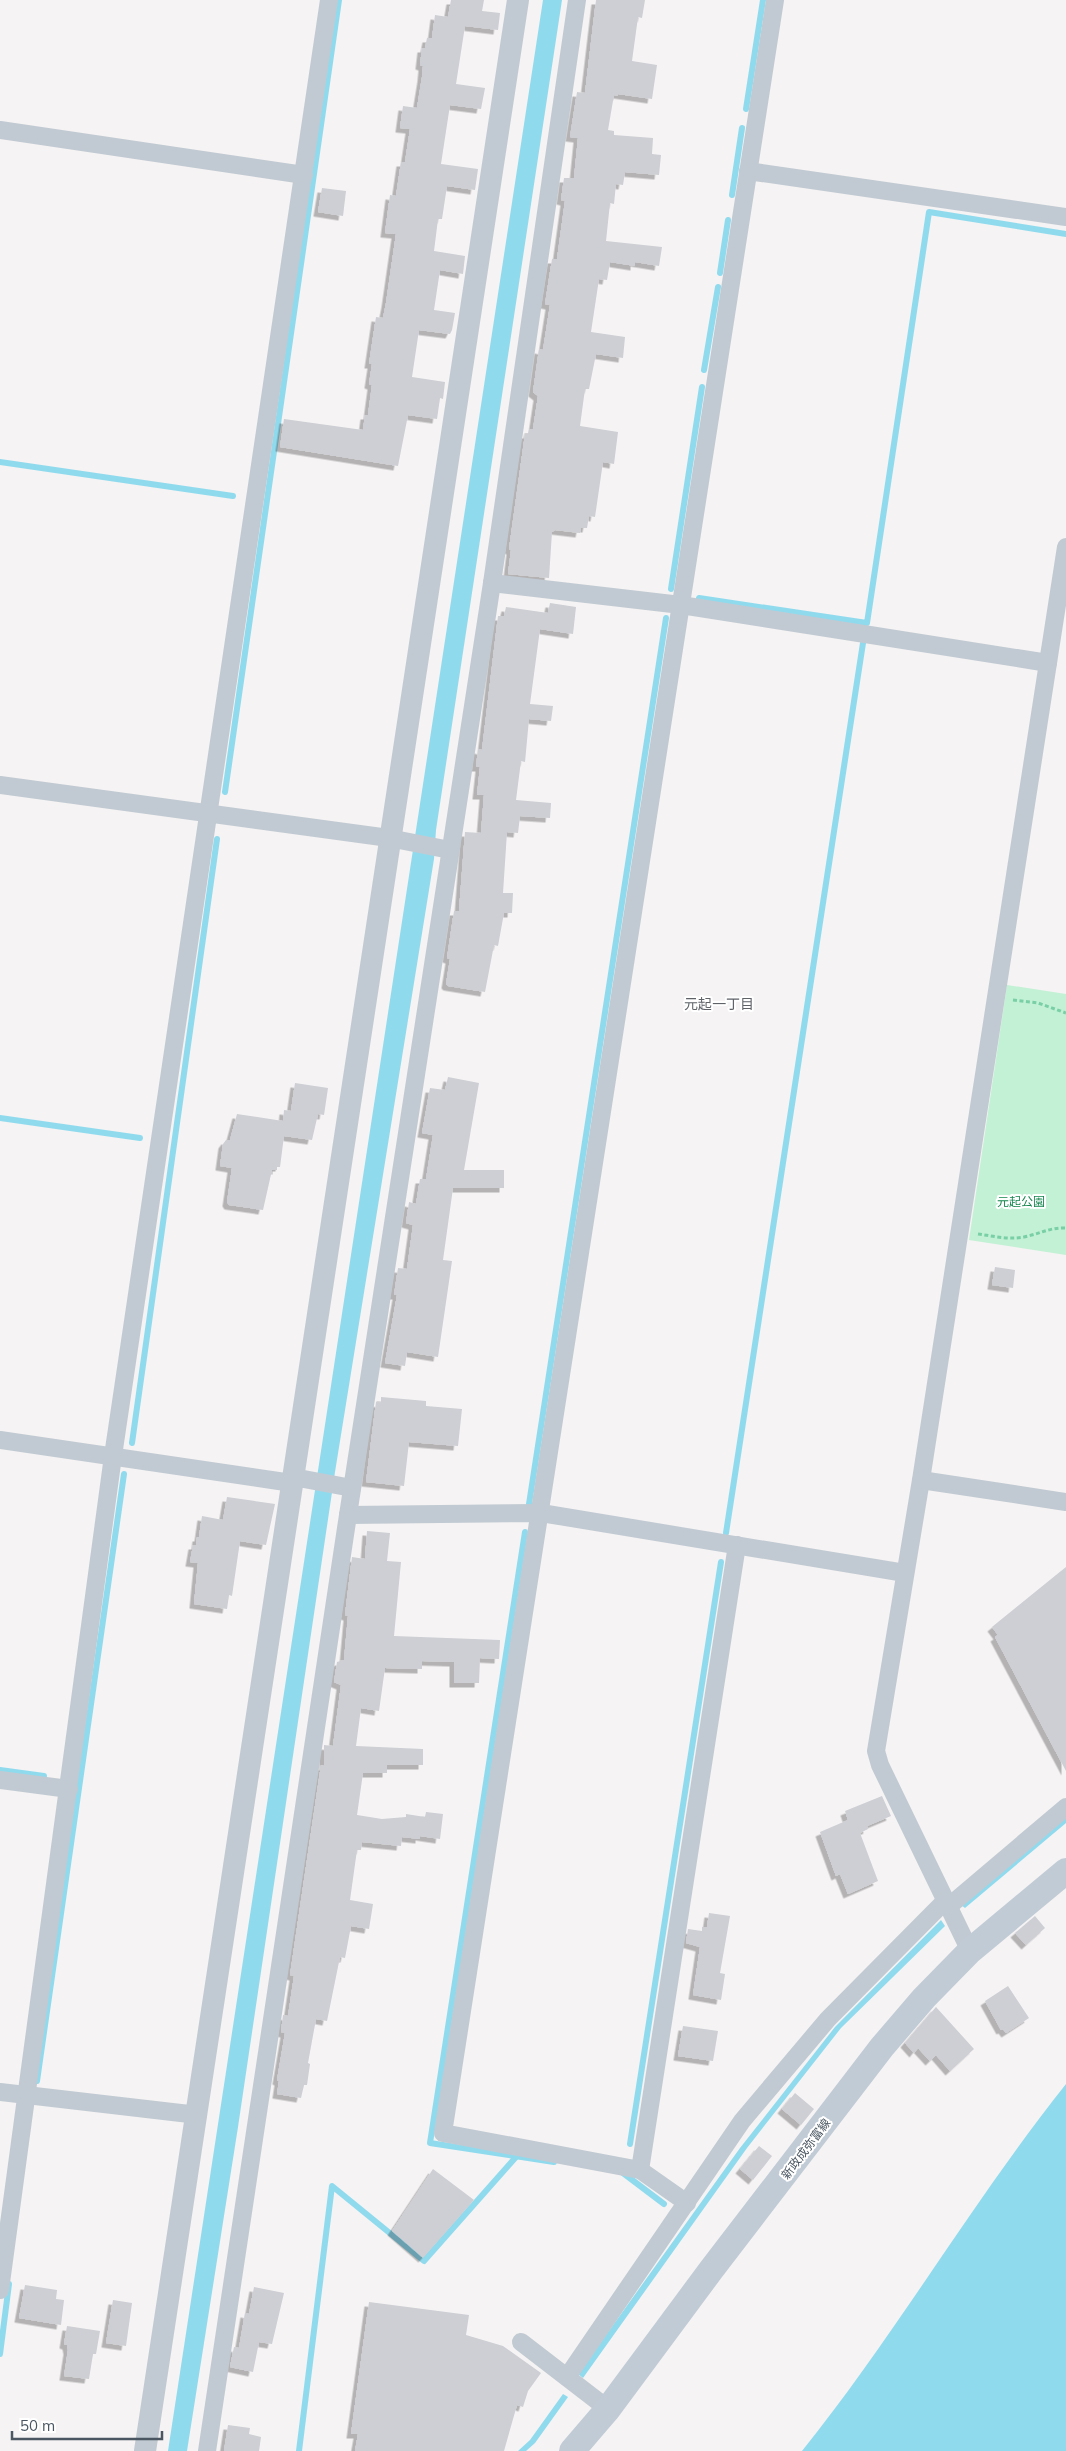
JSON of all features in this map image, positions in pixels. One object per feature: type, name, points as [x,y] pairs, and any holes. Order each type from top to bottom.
[{"type":"main road","name":"新政成弥富線","points":[[572,2451],[608,2409],[711,2270],[882,2047],[924,1998],[970,1951],[1066,1871]]},
{"type":"street","points":[[0,2290],[28,2096],[113,1456],[329,0]]},
{"type":"street","points":[[145,2451],[396,839],[518,0]]},
{"type":"street","points":[[207,2451],[348,1515],[347,1487],[446,849],[492,583],[577,0]]},
{"type":"street","points":[[687,2202],[640,2170],[443,2133],[541,1514],[775,0]]},
{"type":"street","points":[[0,130],[304,175]]},
{"type":"street","points":[[748,171],[1066,216]]},
{"type":"street","points":[[970,1951],[880,1765],[876,1751],[921,1480],[1066,547]]},
{"type":"street","points":[[492,583],[681,605],[1048,663]]},
{"type":"street","points":[[0,785],[396,839],[446,849]]},
{"type":"street","points":[[0,1440],[347,1487]]},
{"type":"street","points":[[921,1480],[1066,1502]]},
{"type":"street","points":[[348,1515],[541,1514],[905,1573]]},
{"type":"street","points":[[640,2170],[737,1546]]},
{"type":"street","points":[[0,1780],[69,1789]]},
{"type":"street","points":[[567,2377],[742,2121],[822,2026],[946,1904],[1066,1807]]},
{"type":"street","points":[[0,2092],[198,2115]]},
{"type":"street","points":[[521,2342],[608,2409]]},
{"type":"path","points":[[996,997],[1038,1003],[1066,1013]]},
{"type":"path","points":[[960,1231],[1007,1238],[1024,1237],[1055,1228],[1066,1228]]},
{"type":"green space","name":"元起公園","points":[[1007,985],[1066,994],[1066,1255],[969,1240]]},
{"type":"water","points":[[543,0],[562,0],[436,830],[434,859],[335,1472],[238,2127],[187,2451],[168,2451]]},
{"type":"water","points":[[1066,1814],[1066,1823],[965,1908],[961,1905]]},
{"type":"water","points":[[941,1920],[945,1926],[841,2028],[747,2148],[583,2378],[578,2374],[740,2148],[835,2027]]},
{"type":"water","points":[[1066,2084],[1066,2451],[802,2451],[870,2361],[998,2175]]},
{"type":"water","points":[[563,2394],[568,2397],[535,2443],[526,2451],[518,2451],[530,2440]]},
{"type":"building","points":[[451,0],[484,0],[482,11],[500,13],[498,30],[465,26],[456,84],[485,88],[481,109],[450,105],[441,164],[478,169],[475,190],[447,186],[442,219],[438,219],[434,251],[465,256],[463,274],[440,270],[434,310],[455,313],[452,330],[450,334],[419,330],[412,377],[445,382],[443,399],[440,398],[437,419],[408,415],[398,466],[280,447],[284,419],[363,430],[365,415],[368,415],[372,385],[369,384],[372,364],[369,364],[376,317],[383,318],[396,234],[385,233],[390,195],[396,196],[401,162],[405,162],[410,129],[400,128],[403,106],[417,108],[423,66],[420,65],[422,48],[425,48],[427,38],[432,38],[435,15],[448,17]]},
{"type":"building","points":[[596,0],[645,0],[642,18],[638,17],[632,61],[657,65],[652,99],[614,95],[608,130],[614,131],[614,135],[653,138],[652,154],[661,155],[659,175],[625,172],[623,185],[616,184],[614,204],[610,203],[606,241],[662,247],[659,266],[635,262],[635,266],[610,262],[607,280],[599,279],[591,332],[625,337],[623,358],[596,354],[589,389],[585,389],[580,426],[618,432],[614,464],[603,462],[595,517],[589,516],[587,528],[581,528],[580,533],[555,530],[552,532],[549,578],[508,574],[511,550],[509,549],[525,434],[528,434],[529,429],[533,429],[538,396],[533,392],[539,349],[543,350],[550,305],[545,304],[552,259],[557,259],[565,201],[561,200],[564,178],[574,178],[578,138],[570,137],[577,92],[585,93]]},
{"type":"building","points":[[322,188],[346,191],[343,216],[318,212]]},
{"type":"building","points":[[550,603],[576,607],[573,634],[540,629],[530,704],[553,706],[551,721],[529,719],[525,762],[521,761],[516,800],[551,803],[550,818],[520,816],[518,833],[507,832],[503,893],[513,893],[512,913],[504,913],[498,946],[494,945],[485,992],[448,986],[446,984],[450,959],[447,958],[454,911],[459,911],[465,832],[481,833],[484,795],[477,795],[480,767],[476,767],[478,749],[482,750],[498,616],[504,616],[506,607],[548,613]]},
{"type":"building","points":[[448,1077],[479,1083],[464,1170],[504,1170],[504,1188],[453,1188],[443,1260],[452,1261],[438,1357],[407,1352],[405,1366],[385,1363],[397,1295],[394,1295],[398,1268],[407,1269],[413,1225],[406,1223],[409,1202],[416,1204],[420,1179],[426,1179],[433,1135],[422,1133],[430,1088],[445,1090]]},
{"type":"building","points":[[295,1083],[328,1088],[324,1115],[318,1114],[312,1140],[284,1136],[280,1167],[277,1167],[277,1170],[272,1170],[263,1210],[229,1205],[227,1202],[232,1168],[220,1166],[223,1144],[226,1140],[230,1140],[237,1114],[283,1121],[284,1110],[291,1111]]},
{"type":"building","points":[[995,1267],[1015,1270],[1013,1288],[992,1285]]},
{"type":"building","points":[[381,1397],[426,1401],[426,1406],[462,1409],[458,1446],[409,1442],[404,1486],[366,1482],[376,1402],[381,1403]]},
{"type":"building","points":[[227,1497],[275,1504],[266,1545],[240,1541],[232,1596],[229,1595],[227,1609],[194,1604],[198,1563],[190,1562],[193,1545],[196,1545],[197,1537],[199,1537],[202,1516],[223,1520]]},
{"type":"building","points":[[367,1531],[390,1533],[387,1561],[401,1562],[394,1636],[500,1640],[499,1659],[480,1658],[479,1683],[454,1683],[454,1662],[422,1661],[422,1669],[385,1668],[379,1711],[361,1708],[356,1746],[423,1749],[423,1765],[387,1765],[387,1773],[363,1773],[357,1815],[382,1819],[406,1817],[406,1814],[425,1817],[426,1812],[443,1814],[440,1839],[420,1836],[420,1839],[402,1837],[401,1846],[362,1842],[361,1850],[357,1850],[350,1900],[373,1904],[369,1929],[351,1926],[345,1958],[340,1957],[327,2021],[316,2019],[308,2063],[310,2064],[307,2085],[304,2085],[301,2098],[277,2094],[279,2081],[277,2080],[285,2033],[281,2032],[283,2015],[288,2016],[294,1976],[290,1975],[321,1765],[324,1766],[324,1745],[333,1746],[341,1685],[334,1682],[337,1662],[344,1660],[348,1616],[345,1615],[352,1557],[365,1559]]},
{"type":"building","points":[[1066,1567],[1066,1771],[995,1637],[998,1635],[992,1627]]},
{"type":"building","points":[[882,1796],[891,1816],[867,1826],[868,1829],[860,1833],[878,1881],[848,1894],[840,1874],[836,1876],[820,1832],[848,1820],[845,1811]]},
{"type":"building","points":[[709,1913],[730,1916],[720,1973],[725,1974],[721,2000],[693,1995],[700,1947],[686,1943],[688,1929],[702,1931],[702,1927],[707,1927]]},
{"type":"building","points":[[1035,1916],[1045,1928],[1026,1945],[1015,1933]]},
{"type":"building","points":[[1008,1986],[1029,2018],[1006,2033],[1003,2029],[1001,2030],[985,2001]]},
{"type":"building","points":[[936,2007],[974,2049],[950,2071],[936,2055],[930,2061],[918,2048],[914,2053],[905,2043]]},
{"type":"building","points":[[683,2026],[718,2031],[713,2061],[678,2056]]},
{"type":"building","points":[[795,2093],[814,2109],[801,2125],[782,2109]]},
{"type":"building","points":[[759,2146],[772,2156],[753,2180],[740,2169]]},
{"type":"building","points":[[433,2169],[474,2200],[423,2258],[392,2231]]},
{"type":"building","points":[[25,2285],[57,2290],[56,2299],[64,2300],[61,2325],[19,2318]]},
{"type":"building","points":[[254,2287],[284,2293],[272,2344],[259,2342],[253,2372],[230,2367],[234,2347],[239,2348],[245,2313],[249,2314]]},
{"type":"building","points":[[113,2300],[132,2303],[126,2346],[106,2343]]},
{"type":"building","points":[[369,2302],[469,2315],[466,2335],[503,2346],[541,2373],[528,2391],[523,2407],[517,2405],[504,2451],[355,2451],[358,2434],[351,2434]]},
{"type":"building","points":[[67,2326],[100,2331],[96,2354],[93,2354],[89,2379],[64,2376],[68,2350],[67,2345],[64,2344]]},
{"type":"building","points":[[228,2425],[250,2428],[249,2434],[261,2437],[259,2451],[224,2451]]},
{"type":"waterway","points":[[225,792],[339,0]]},
{"type":"waterway","points":[[746,109],[763,0]]},
{"type":"waterway","points":[[732,195],[742,128]]},
{"type":"waterway","points":[[699,598],[867,623],[929,212],[1066,234]]},
{"type":"waterway","points":[[720,273],[728,220]]},
{"type":"waterway","points":[[704,370],[718,287]]},
{"type":"waterway","points":[[671,589],[702,387]]},
{"type":"waterway","points":[[0,462],[233,496]]},
{"type":"waterway","points":[[529,1504],[666,618]]},
{"type":"waterway","points":[[726,1533],[863,643]]},
{"type":"waterway","points":[[132,1443],[217,839]]},
{"type":"waterway","points":[[0,1118],[140,1138]]},
{"type":"waterway","points":[[37,2081],[124,1474]]},
{"type":"waterway","points":[[525,1532],[430,2143],[554,2162]]},
{"type":"waterway","points":[[630,2144],[721,1562]]},
{"type":"waterway","points":[[0,1770],[44,1776]]},
{"type":"waterway","points":[[299,2451],[332,2186],[424,2261],[516,2157]]},
{"type":"waterway","points":[[623,2173],[664,2204]]},
{"type":"waterway","points":[[0,2354],[9,2284]]},
{"type":"district","name":"元起一丁目","points":[[719,1004]]}]
